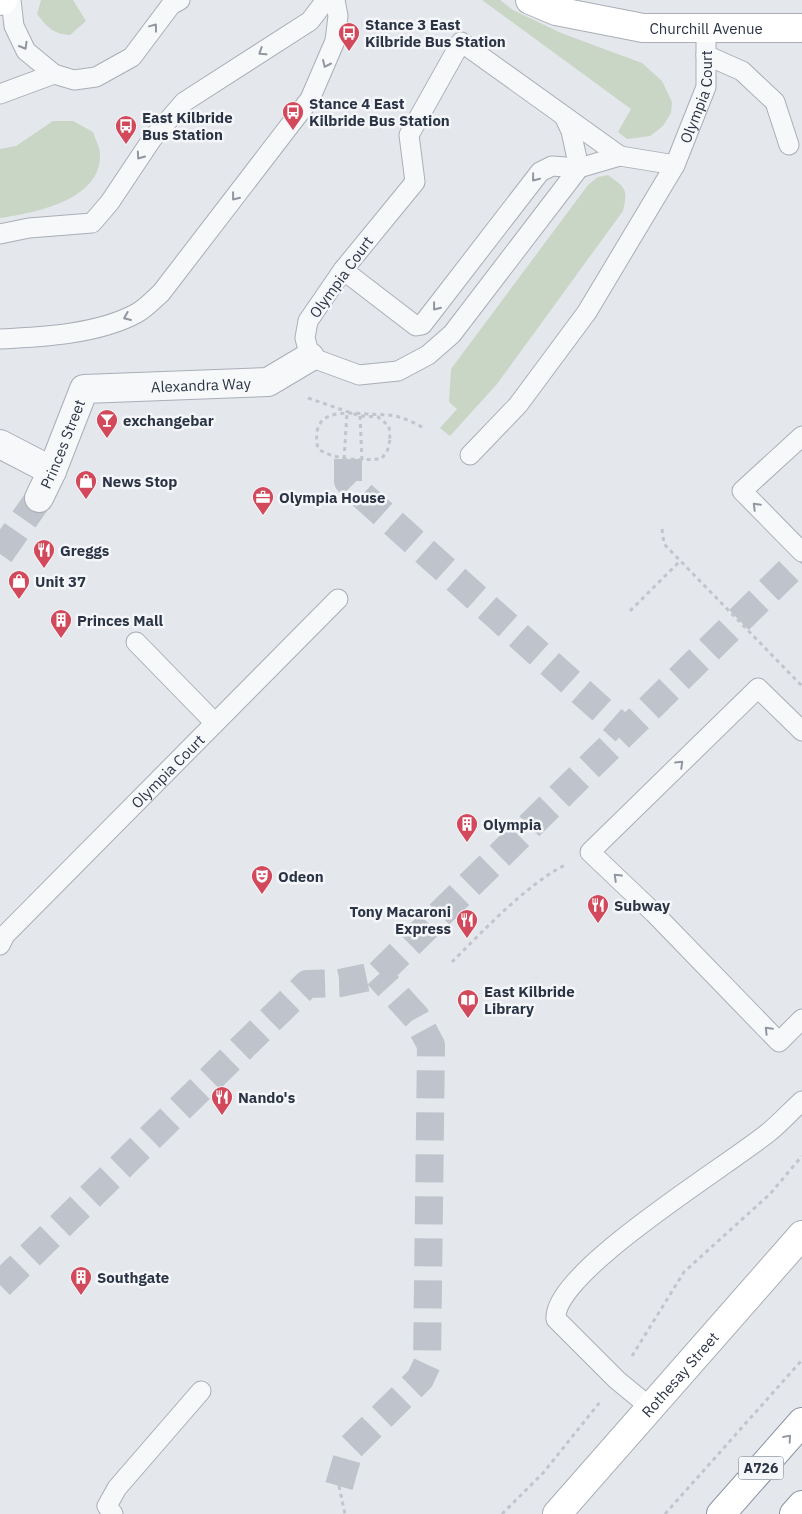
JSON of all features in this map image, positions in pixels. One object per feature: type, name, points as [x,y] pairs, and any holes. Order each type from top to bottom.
[{"type":"main road","name":"Churchill Avenue","points":[[530,0],[556,11],[643,28],[802,28]]},
{"type":"main road","name":"Churchill Avenue","points":[[582,0],[611,23]]},
{"type":"main road","name":"Rothesay Street","points":[[557,1514],[802,1235]]},
{"type":"main road","name":"A726","points":[[721,1514],[802,1422]]},
{"type":"main road","points":[[794,1514],[802,1506]]},
{"type":"street","name":"Alexandra Way","points":[[84,389],[268,382],[310,357]]},
{"type":"street","name":"Princes Street","points":[[39,498],[52,471],[84,389]]},
{"type":"street","points":[[0,444],[52,471]]},
{"type":"lane","points":[[11,0],[14,26],[26,51],[54,74],[74,80],[96,77],[132,57],[171,5],[180,0]]},
{"type":"lane","points":[[0,234],[29,228],[92,223],[110,202],[152,139],[184,102],[310,21],[326,0]]},
{"type":"lane","points":[[0,339],[39,337],[108,326],[138,313],[161,293],[310,99],[335,41],[338,16],[335,0]]},
{"type":"lane","name":"Olympia Court","points":[[470,454],[518,405],[587,312],[675,164],[706,87],[706,27]]},
{"type":"lane","name":"Olympia Court","points":[[310,357],[305,338],[308,321],[343,270],[415,182],[409,135],[461,42],[620,156]]},
{"type":"lane","points":[[706,55],[742,71],[775,102],[789,145]]},
{"type":"lane","points":[[0,94],[54,74]]},
{"type":"lane","points":[[310,357],[359,375],[398,371],[428,354],[452,334],[579,168],[571,131],[564,116]]},
{"type":"lane","name":"Olympia Court","points":[[579,168],[620,156],[675,164]]},
{"type":"lane","points":[[343,270],[416,326],[422,325],[540,172],[552,166],[579,168]]},
{"type":"lane","points":[[796,546],[742,491],[802,436]]},
{"type":"lane","name":"Olympia Court","points":[[0,945],[5,935],[338,599]]},
{"type":"lane","points":[[136,642],[215,723]]},
{"type":"lane","points":[[802,731],[758,688],[590,852],[654,913],[779,1042],[802,1019]]},
{"type":"lane","points":[[651,1408],[617,1380],[556,1320],[556,1312],[572,1287],[613,1245],[769,1132],[802,1101]]},
{"type":"lane","points":[[113,1514],[107,1506],[116,1488],[201,1391]]},
{"type":"path","points":[[268,382],[347,412],[360,416],[378,417],[390,426],[390,440],[387,452],[381,459],[344,459],[330,456],[318,449],[316,438],[318,425],[328,415],[347,412],[399,417],[424,428]]},
{"type":"path","points":[[344,459],[347,412]]},
{"type":"path","points":[[360,416],[362,460]]},
{"type":"path","points":[[662,529],[664,544],[802,686]]},
{"type":"path","points":[[630,610],[680,561]]},
{"type":"path","points":[[452,962],[488,927],[551,872],[590,852]]},
{"type":"path","points":[[502,1514],[544,1472],[617,1380],[684,1272],[770,1194],[802,1156]]},
{"type":"path","points":[[665,1514],[802,1360]]},
{"type":"path","points":[[339,1486],[345,1514]]},
{"type":"green space","points":[[41,0],[73,0],[86,21],[70,35],[55,31],[47,26],[37,14]]},
{"type":"green space","points":[[482,0],[500,0],[513,10],[561,33],[642,63],[662,81],[672,102],[671,113],[663,126],[650,136],[627,139],[618,132],[631,109]]},
{"type":"green space","points":[[53,121],[73,121],[93,132],[100,155],[97,170],[90,183],[64,202],[31,212],[0,218],[0,149],[16,146]]},
{"type":"green space","points":[[608,175],[619,183],[624,190],[623,211],[497,384],[450,436],[440,428],[457,409],[449,402],[451,369],[588,185],[598,177]]},
{"type":"tunnel","points":[[348,459],[348,481],[362,495],[625,731]]},
{"type":"tunnel","points":[[0,554],[39,498]]},
{"type":"tunnel","points":[[0,1285],[307,984],[340,983],[378,975],[802,558]]},
{"type":"tunnel","points":[[339,1486],[350,1448],[420,1379],[427,1364],[431,1045],[416,1017],[378,975]]},
{"type":"place","name":"Stance 3 East Kilbride Bus Station","points":[[349,52]]},
{"type":"place","name":"Stance 4 East Kilbride Bus Station","points":[[293,131]]},
{"type":"place","name":"East Kilbride Bus Station","points":[[126,145]]},
{"type":"place","name":"exchangebar","points":[[107,439]]},
{"type":"place","name":"News Stop","points":[[86,500]]},
{"type":"place","name":"Olympia House","points":[[263,516]]},
{"type":"place","name":"Greggs","points":[[44,569]]},
{"type":"place","name":"Unit 37","points":[[19,600]]},
{"type":"place","name":"Princes Mall","points":[[61,639]]},
{"type":"place","name":"Olympia","points":[[467,843]]},
{"type":"place","name":"Odeon","points":[[262,895]]},
{"type":"place","name":"Subway","points":[[598,924]]},
{"type":"place","name":"Tony Macaroni Express","points":[[467,939]]},
{"type":"place","name":"East Kilbride Library","points":[[468,1019]]},
{"type":"place","name":"Nando's","points":[[222,1116]]},
{"type":"place","name":"Southgate","points":[[81,1296]]}]
